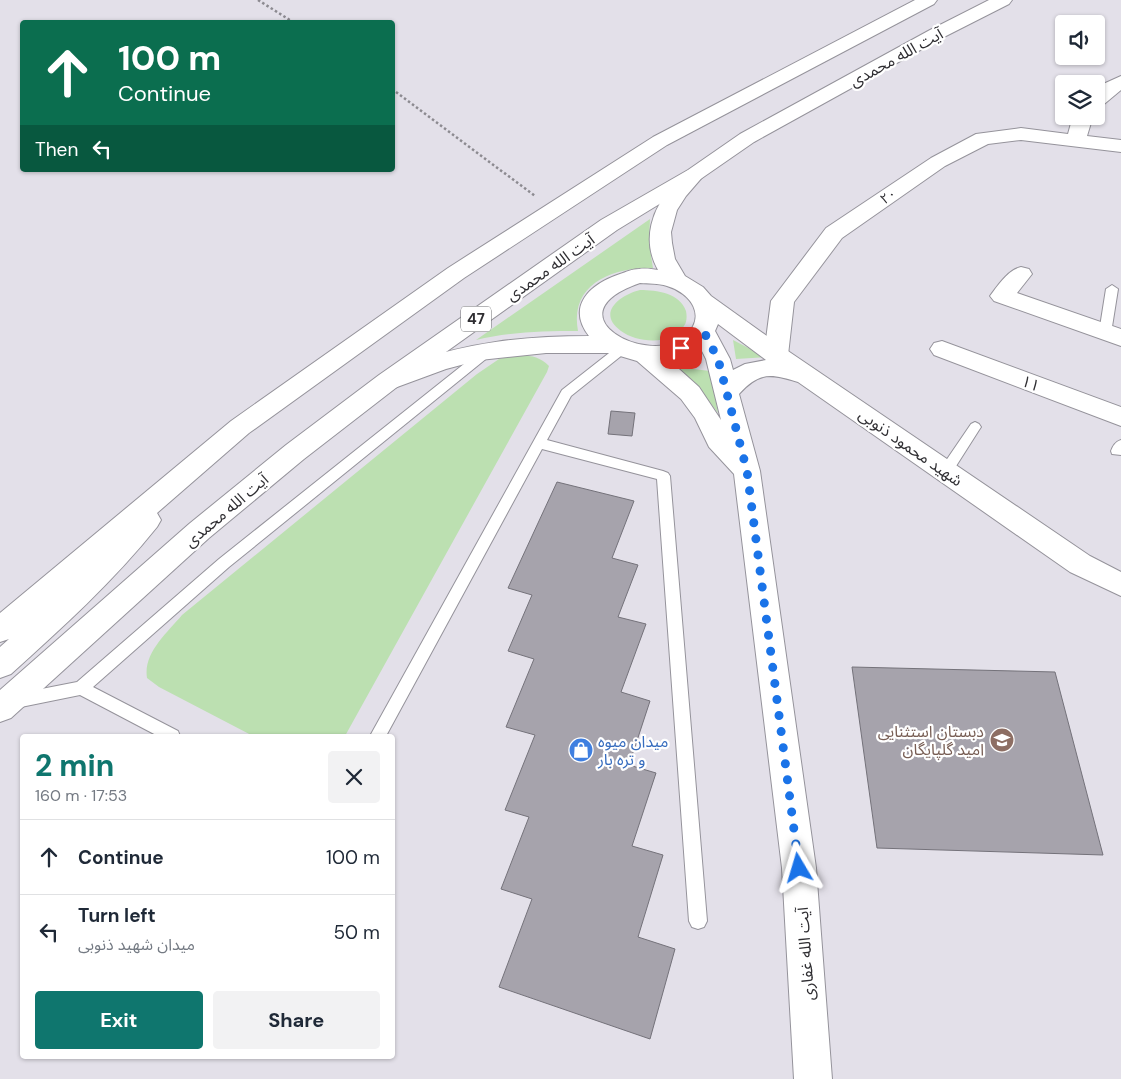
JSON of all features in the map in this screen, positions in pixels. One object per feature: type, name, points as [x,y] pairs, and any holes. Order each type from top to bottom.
[{"type":"main road","points":[[0,630],[248,421],[456,273],[660,141],[928,0]]},
{"type":"main road","name":"آیت الله محمدی","points":[[3,705],[200,531],[295,452],[388,381],[608,225],[694,174],[747,138],[936,34],[1003,0]]},
{"type":"main road","points":[[1105,92],[1121,82]]},
{"type":"main road","points":[[1076,141],[1080,125]]},
{"type":"main road","name":"۲۰","points":[[776,355],[783,301],[834,233],[938,162],[983,138],[1021,134],[1121,146]]},
{"type":"main road","points":[[676,281],[663,257],[660,234],[664,211],[676,191],[694,174]]},
{"type":"main road","points":[[1021,274],[1002,296],[1113,335]]},
{"type":"main road","points":[[617,347],[599,335],[591,322],[590,310],[595,297],[606,287],[621,280],[638,276],[658,277],[676,281],[693,290],[704,302],[709,317],[704,332],[691,344],[671,352],[646,355]]},
{"type":"main road","name":"شهید محمود ذنوبی","points":[[704,302],[776,355],[1080,564],[1121,585]]},
{"type":"main road","name":"آیت الله غفاری","points":[[704,332],[718,359],[747,471],[799,868],[813,1079]]},
{"type":"main road","points":[[388,381],[437,363],[488,351],[529,345],[570,344],[617,347],[646,355],[670,373],[690,393],[706,416],[718,440],[747,471]]},
{"type":"main road","name":"۱۱","points":[[942,349],[1121,417]]},
{"type":"main road","points":[[727,392],[742,375],[765,368],[791,370],[819,383]]},
{"type":"main road","points":[[0,665],[66,607],[127,547],[150,517],[168,487]]},
{"type":"lane","points":[[1112,288],[1113,335]]},
{"type":"lane","points":[[379,734],[566,393],[617,347]]},
{"type":"lane","points":[[3,705],[81,688],[224,563],[488,351]]},
{"type":"lane","points":[[946,472],[975,427]]},
{"type":"lane","points":[[539,443],[663,476],[698,921]]},
{"type":"lane","points":[[81,688],[168,734]]},
{"type":"path","points":[[258,0],[290,20]]},
{"type":"path","points":[[395,92],[554,210]]},
{"type":"green space","points":[[650,219],[649,243],[653,268],[638,268],[610,275],[598,281],[587,290],[580,301],[577,314],[578,331],[527,332],[476,340]]},
{"type":"green space","points":[[640,290],[660,292],[679,300],[686,311],[687,317],[685,324],[679,332],[663,340],[645,340],[628,335],[614,324],[611,318],[611,311],[614,306],[625,296]]},
{"type":"green space","points":[[733,340],[766,357],[736,359]]},
{"type":"green space","points":[[512,356],[527,356],[541,360],[549,366],[346,734],[249,734],[159,687],[147,678],[147,669],[152,652],[163,636],[182,615],[477,374],[499,359]]},
{"type":"green space","points":[[677,367],[710,371],[718,413],[696,384]]},
{"type":"building","points":[[611,411],[635,413],[632,436],[608,434]]},
{"type":"building","name":"میدان میوه و تره بار","points":[[557,482],[634,501],[612,558],[638,565],[618,617],[646,624],[621,692],[650,701],[629,765],[656,773],[632,846],[663,855],[638,937],[675,949],[650,1039],[499,987],[532,899],[501,889],[529,817],[505,810],[535,735],[506,727],[534,659],[508,651],[532,595],[508,588]]},
{"type":"building","points":[[852,667],[1055,672],[1103,855],[877,848]]},
{"type":"place","name":"دبستان استثنایی امید گلپایگان","points":[[1002,740]]},
{"type":"place","name":"میدان میوه و تره بار","points":[[581,750]]},
{"type":"route","points":[[681,348],[691,344],[704,332],[718,359],[747,471],[799,868]]}]
